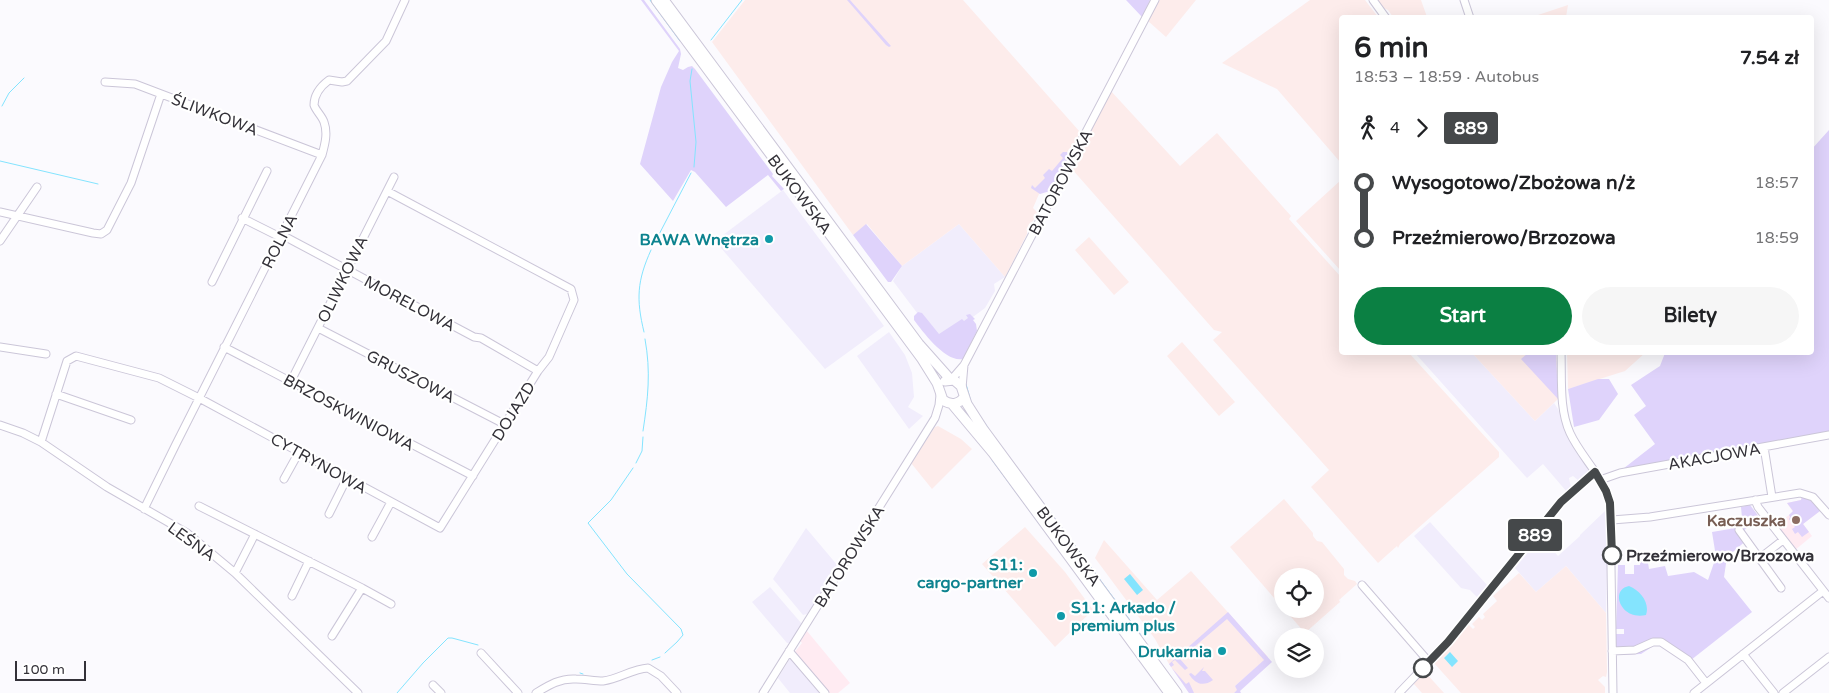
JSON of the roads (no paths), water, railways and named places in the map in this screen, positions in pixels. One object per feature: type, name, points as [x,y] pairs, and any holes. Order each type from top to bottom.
[{"type":"main road","name":"BUKOWSKA","points":[[656,0],[919,354],[934,377],[939,392]]},
{"type":"main road","name":"BUKOWSKA","points":[[664,0],[908,329],[931,359],[951,380]]},
{"type":"main road","points":[[951,380],[957,382],[963,392],[960,401],[952,404],[943,400],[939,392],[941,384],[951,380]]},
{"type":"main road","name":"BUKOWSKA","points":[[963,392],[983,429],[1177,693]]},
{"type":"main road","name":"BUKOWSKA","points":[[952,404],[988,447],[1169,693]]},
{"type":"street","name":"ROLNA","points":[[144,509],[322,155],[326,142],[326,132],[324,122],[314,105],[316,96],[323,85],[329,80],[347,81],[382,47],[405,0]]},
{"type":"street","name":"BATOROWSKA","points":[[951,380],[964,365],[1155,0]]},
{"type":"street","points":[[1372,0],[1384,15]]},
{"type":"street","points":[[1464,0],[1469,15]]},
{"type":"street","name":"ŚLIWKOWA","points":[[105,82],[135,84],[322,155]]},
{"type":"street","points":[[0,212],[93,233],[101,234],[108,230],[131,183],[161,94]]},
{"type":"street","points":[[212,282],[242,218],[267,171]]},
{"type":"street","name":"OLIWKOWA","points":[[291,381],[394,176]]},
{"type":"street","points":[[0,241],[37,187]]},
{"type":"street","name":"DOJAZD","points":[[387,191],[571,289],[574,300],[549,357],[504,424],[440,528]]},
{"type":"street","name":"MORELOWA","points":[[242,218],[347,269],[481,338],[538,371]]},
{"type":"street","name":"GRUSZOWA","points":[[318,328],[504,424]]},
{"type":"street","points":[[0,347],[46,354]]},
{"type":"street","name":"BRZOSKWINIOWA","points":[[224,347],[473,476]]},
{"type":"street","points":[[1561,355],[1563,408],[1568,427],[1575,442],[1609,497],[1612,520],[1613,693]]},
{"type":"street","name":"CYTRYNOWA","points":[[41,442],[67,361],[76,356],[159,378],[440,528]]},
{"type":"street","name":"BATOROWSKA","points":[[963,392],[964,365]]},
{"type":"street","name":"BATOROWSKA","points":[[765,692],[935,418],[939,405],[939,392]]},
{"type":"street","points":[[56,394],[131,420]]},
{"type":"street","name":"BATOROWSKA","points":[[935,418],[952,404]]},
{"type":"street","name":"LEŚNA","points":[[0,425],[41,442],[93,478],[187,533],[235,573],[358,693]]},
{"type":"street","name":"AKACJOWA","points":[[1600,480],[1620,473],[1829,435]]},
{"type":"street","points":[[1764,447],[1772,497]]},
{"type":"street","points":[[284,479],[299,452]]},
{"type":"street","points":[[1399,693],[1453,636],[1561,502],[1595,472]]},
{"type":"street","points":[[328,514],[347,478]]},
{"type":"street","points":[[1612,520],[1650,518],[1800,492],[1807,494],[1818,502],[1829,515]]},
{"type":"street","points":[[1755,500],[1758,507],[1829,598]]},
{"type":"street","points":[[372,537],[391,502]]},
{"type":"street","points":[[199,506],[391,604]]},
{"type":"street","points":[[1739,530],[1781,588]]},
{"type":"street","points":[[235,573],[255,534]]},
{"type":"street","points":[[1760,558],[1783,540]]},
{"type":"street","points":[[292,596],[309,561]]},
{"type":"street","points":[[1362,585],[1429,662]]},
{"type":"street","points":[[332,636],[362,588]]},
{"type":"street","points":[[1694,693],[1823,591]]},
{"type":"street","points":[[1612,651],[1635,650],[1653,642],[1661,642],[1688,660],[1706,683]]},
{"type":"street","points":[[789,651],[825,693]]},
{"type":"street","points":[[481,653],[518,693]]},
{"type":"street","points":[[1744,654],[1774,693]]},
{"type":"street","points":[[1783,693],[1829,657]]},
{"type":"street","points":[[538,692],[551,683],[562,679],[603,681],[633,670],[648,668],[661,676],[677,693]]},
{"type":"street","points":[[433,685],[441,693]]},
{"type":"water","points":[[1130,574],[1143,590],[1137,595],[1124,579]]},
{"type":"water","points":[[1629,586],[1637,591],[1646,602],[1646,615],[1637,616],[1624,610],[1619,599],[1620,593]]},
{"type":"water","points":[[1450,652],[1458,661],[1452,667],[1444,658]]},
{"type":"waterway","points":[[650,0],[680,41]]},
{"type":"waterway","points":[[711,40],[742,0]]},
{"type":"waterway","points":[[692,69],[690,81],[696,142],[694,167]]},
{"type":"waterway","points":[[2,106],[9,93],[24,78]]},
{"type":"waterway","points":[[0,161],[98,184]]},
{"type":"waterway","points":[[654,244],[691,173]]},
{"type":"waterway","points":[[644,332],[639,290],[643,271],[651,250]]},
{"type":"waterway","points":[[643,431],[648,385],[645,339]]},
{"type":"waterway","points":[[966,384],[971,402]]},
{"type":"waterway","points":[[982,419],[990,431]]},
{"type":"waterway","points":[[636,463],[642,451],[643,437]]},
{"type":"waterway","points":[[992,460],[1078,576]]},
{"type":"waterway","points":[[633,468],[611,500],[588,523],[627,574],[681,629],[683,635],[665,653]]},
{"type":"waterway","points":[[1038,496],[1141,635]]},
{"type":"waterway","points":[[397,693],[448,638],[478,645]]},
{"type":"waterway","points":[[652,660],[660,657]]},
{"type":"place","name":"BAWA Wnętrza","points":[[769,239]]},
{"type":"place","name":"Kaczuszka","points":[[1796,520]]},
{"type":"place","name":"Przeźmierowo/Brzozowa","points":[[1612,555]]},
{"type":"place","name":"S11: cargo-partner","points":[[1033,573]]},
{"type":"place","name":"S11: Arkado / premium plus","points":[[1061,616]]},
{"type":"place","name":"Drukarnia","points":[[1222,651]]}]
